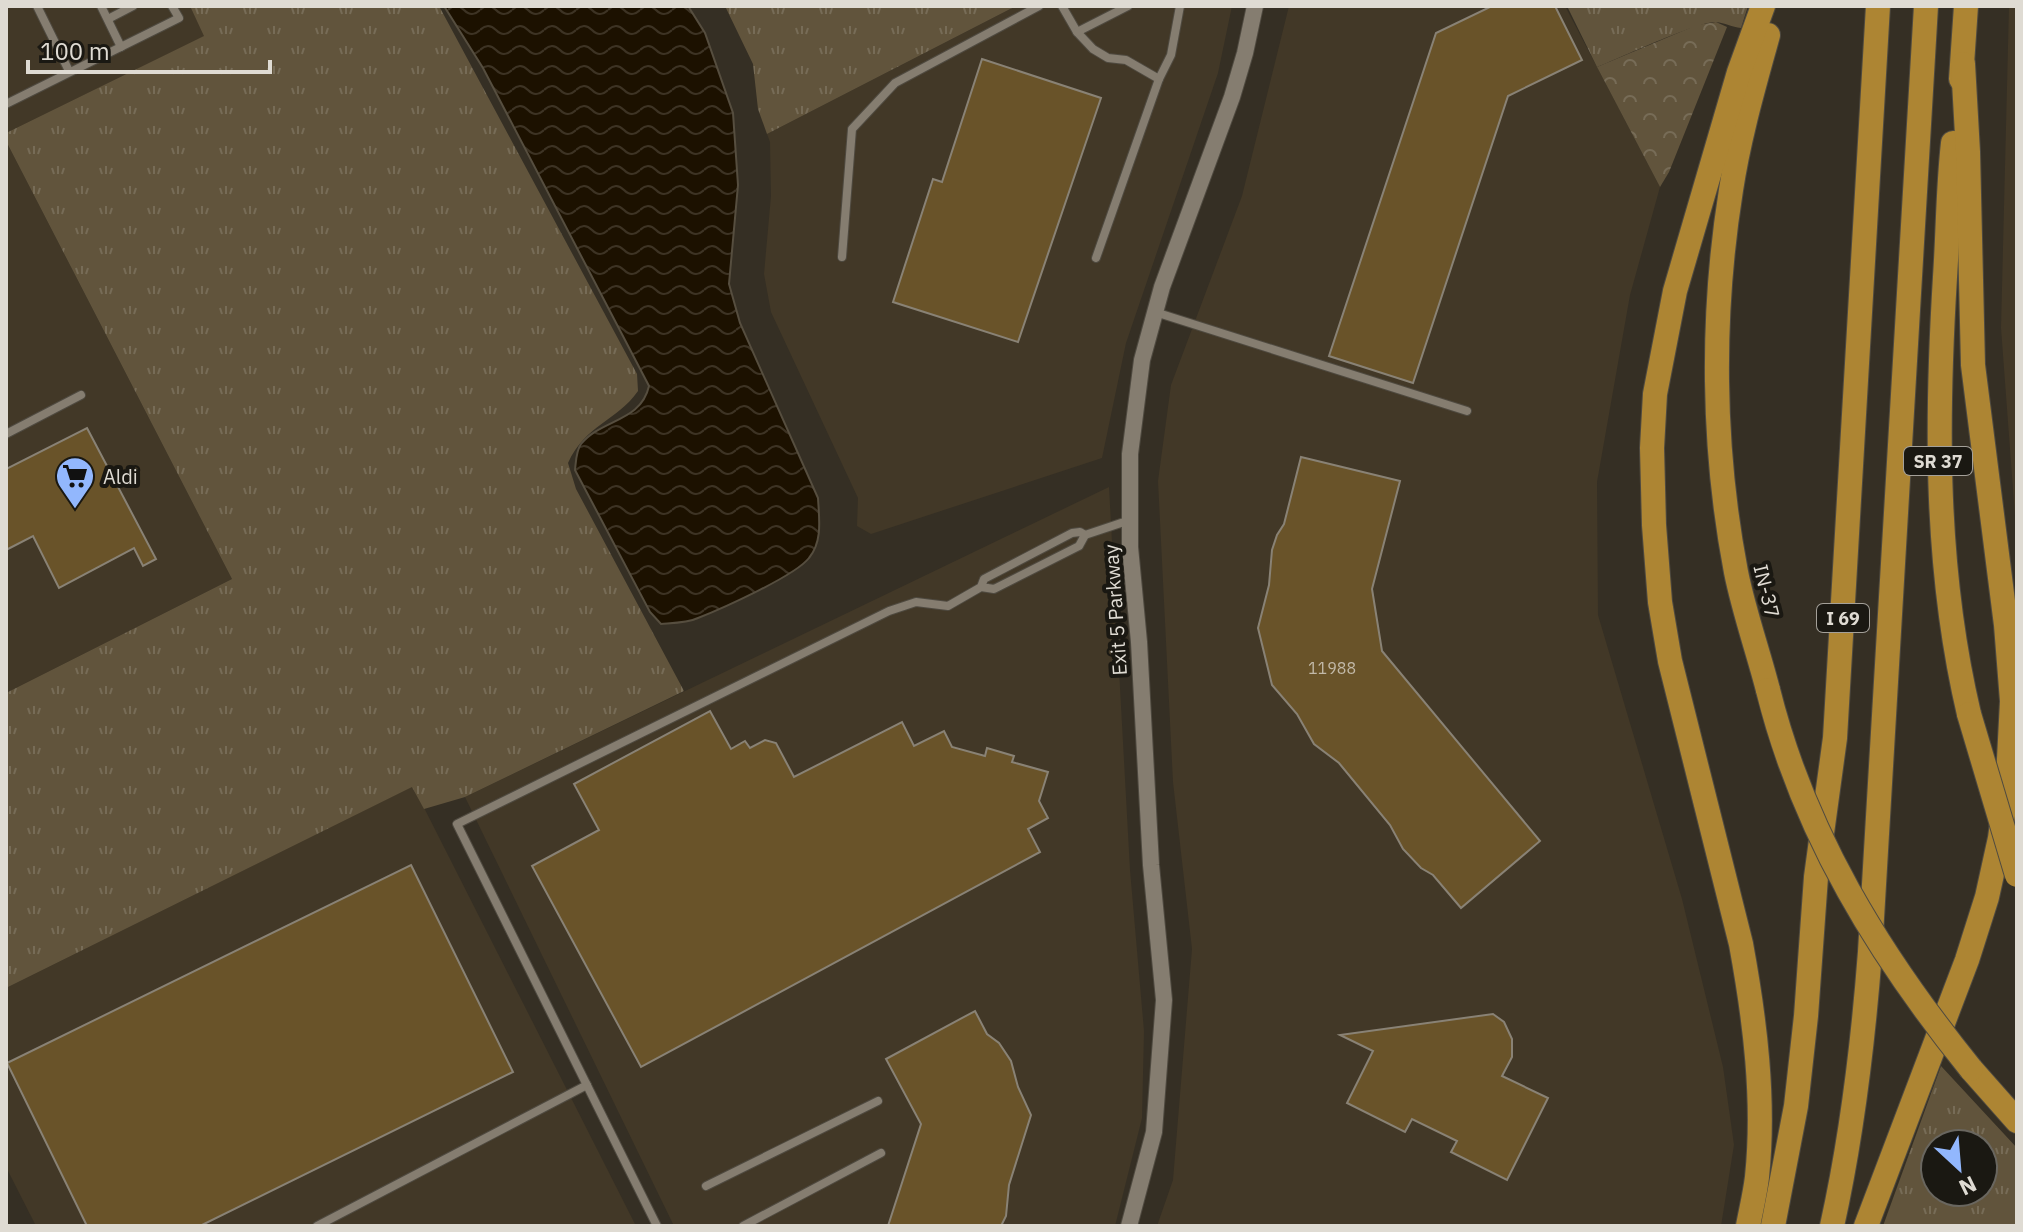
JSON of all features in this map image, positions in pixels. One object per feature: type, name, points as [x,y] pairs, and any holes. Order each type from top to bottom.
[{"type":"highway","points":[[1748,1226],[1757,1179],[1760,1123],[1749,986],[1670,661],[1660,602],[1652,448],[1655,394],[1675,291],[1739,72],[1763,6]]},
{"type":"highway","name":"IN-37","points":[[1776,6],[1741,136],[1722,262],[1717,370],[1723,488],[1734,560],[1768,690],[1796,778],[1830,858],[1858,912],[1930,1017],[2017,1121]]},
{"type":"highway","name":"I 69","points":[[1773,1226],[1796,1106],[1816,877],[1835,738],[1878,6]]},
{"type":"highway","name":"I 69","points":[[1832,1226],[1851,1123],[1870,952],[1926,6]]},
{"type":"highway","name":"SR 37","points":[[1966,6],[1963,64],[1952,152],[1938,447],[1944,565],[1956,653],[1969,714],[2017,875]]},
{"type":"highway","points":[[1866,1226],[1967,960],[1987,897],[2000,838],[2008,778],[2012,701],[2006,625],[1973,365],[1963,64]]},
{"type":"street","name":"Exit 5 Parkway","points":[[1129,1226],[1154,1132],[1164,1000],[1151,865],[1130,520],[1130,454],[1142,360],[1155,312],[1232,97],[1255,6]]},
{"type":"lane","points":[[37,6],[69,71]]},
{"type":"lane","points":[[101,6],[121,47]]},
{"type":"lane","points":[[108,19],[133,6]]},
{"type":"lane","points":[[6,104],[179,18],[172,6]]},
{"type":"lane","points":[[842,257],[852,129],[895,83],[1039,6]]},
{"type":"lane","points":[[1062,6],[1077,32],[1093,49],[1108,58],[1126,60],[1159,79]]},
{"type":"lane","points":[[1077,32],[1128,6]]},
{"type":"lane","points":[[1096,258],[1159,79],[1171,55],[1180,6]]},
{"type":"lane","points":[[1155,312],[1467,411]]},
{"type":"lane","points":[[6,434],[81,395]]},
{"type":"lane","points":[[657,1226],[457,824],[889,611],[916,602],[948,606],[981,587],[994,589],[1079,546],[1085,535],[1130,520]]},
{"type":"lane","points":[[981,587],[984,579],[1072,533],[1085,535]]},
{"type":"lane","points":[[317,1226],[587,1085]]},
{"type":"lane","points":[[706,1186],[878,1101]]},
{"type":"lane","points":[[743,1226],[881,1153]]},
{"type":"shaded area","points":[[6,6],[190,6],[205,36],[6,133]]},
{"type":"shaded area","points":[[1016,6],[1232,6],[1218,73],[1126,343],[1102,458],[871,534],[857,526],[858,498],[771,312],[764,274],[771,196],[770,142],[767,134]]},
{"type":"shaded area","points":[[1289,6],[1565,6],[1660,187],[1630,295],[1597,482],[1598,615],[1682,899],[1723,1067],[1734,1145],[1721,1226],[1157,1226],[1173,1180],[1192,949],[1173,782],[1158,481],[1171,385],[1242,196]]},
{"type":"shaded area","points":[[2009,6],[2017,6],[2017,543],[2001,328]]},
{"type":"shaded area","points":[[6,141],[232,579],[6,693]]},
{"type":"shaded area","points":[[1109,487],[1130,870],[1144,1031],[1142,1118],[1115,1226],[674,1226],[465,797]]},
{"type":"shaded area","points":[[413,786],[636,1226],[36,1226],[6,1167],[6,988]]},
{"type":"green space","points":[[190,6],[439,6],[637,374],[638,391],[583,440],[568,463],[576,489],[684,691],[465,797],[424,809],[412,787],[6,988],[6,693],[232,579],[6,141],[6,133],[204,36]]},
{"type":"green space","points":[[725,6],[1016,6],[767,134],[758,109],[753,64]]},
{"type":"green space","points":[[1567,6],[1748,6],[1741,28],[1707,23],[1597,67]]},
{"type":"green space","points":[[1716,22],[1727,27],[1669,172],[1660,187],[1597,67],[1697,25]]},
{"type":"green space","points":[[1941,1066],[1998,1128],[1919,1128],[1919,1208],[1999,1208],[1999,1129],[2017,1148],[2017,1226],[1883,1226]]},
{"type":"water","points":[[444,6],[688,6],[705,33],[733,113],[738,185],[729,284],[740,323],[818,498],[819,529],[813,551],[801,565],[774,583],[689,621],[661,624],[650,612],[575,470],[581,444],[599,429],[638,407],[649,386],[483,68]]},
{"type":"building","points":[[1492,6],[1555,6],[1582,60],[1508,96],[1413,383],[1329,356],[1436,33]]},
{"type":"building","points":[[982,59],[1101,98],[1018,342],[893,302],[933,179],[942,182]]},
{"type":"building","name":"Aldi","points":[[87,428],[156,559],[143,566],[134,548],[59,588],[33,536],[6,550],[6,469]]},
{"type":"building","points":[[1301,457],[1400,481],[1372,589],[1382,651],[1540,841],[1461,908],[1433,875],[1421,868],[1403,849],[1390,825],[1339,763],[1314,744],[1297,714],[1272,685],[1258,628],[1269,585],[1272,550],[1284,524]]},
{"type":"building","points":[[710,711],[731,749],[745,741],[750,748],[765,740],[776,743],[794,777],[902,722],[914,746],[944,731],[952,747],[985,756],[987,748],[1014,756],[1012,762],[1048,772],[1039,801],[1048,818],[1028,829],[1040,852],[641,1067],[532,866],[599,830],[574,784]]},
{"type":"building","points":[[411,865],[513,1072],[200,1226],[87,1226],[7,1063]]},
{"type":"building","points":[[975,1011],[987,1034],[999,1043],[1011,1061],[1018,1087],[1031,1115],[1009,1185],[1006,1216],[1001,1226],[888,1226],[921,1124],[886,1059]]},
{"type":"building","points":[[1493,1014],[1504,1022],[1512,1039],[1512,1057],[1502,1076],[1548,1098],[1507,1180],[1451,1152],[1457,1141],[1412,1119],[1405,1132],[1347,1103],[1373,1051],[1340,1035]]},
{"type":"place","name":"Aldi","points":[[75,510]]}]
